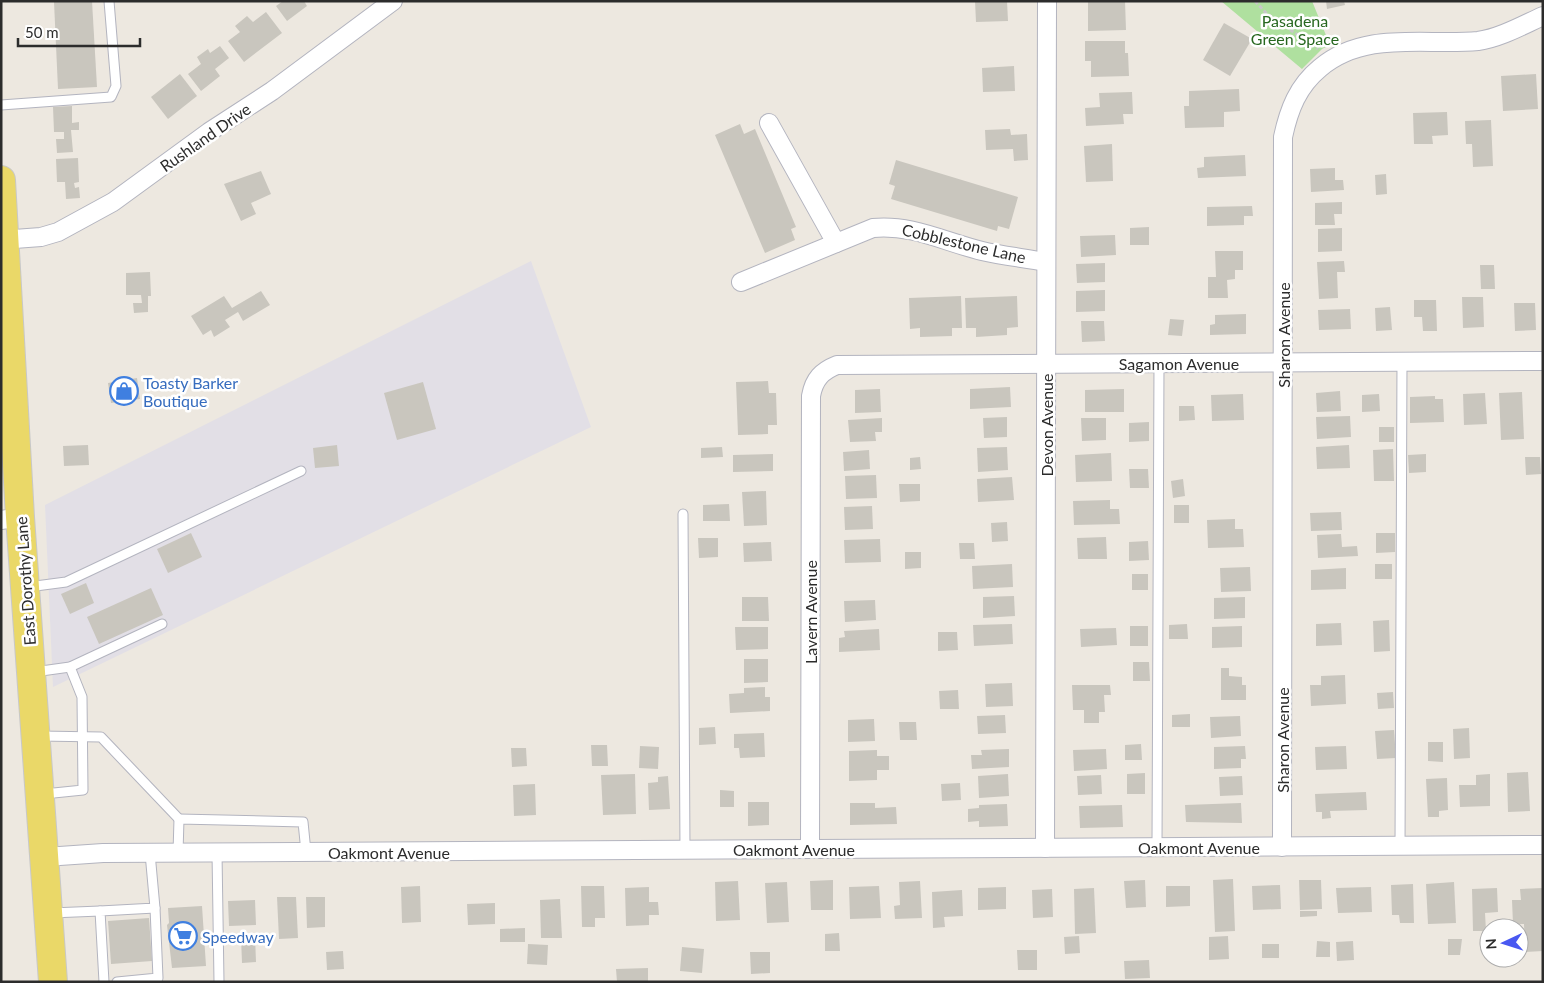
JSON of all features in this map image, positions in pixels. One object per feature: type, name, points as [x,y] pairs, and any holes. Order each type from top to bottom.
[{"type":"main road","name":"East Dorothy Lane","points":[[1,180],[11,519],[26,588],[53,982]]},
{"type":"street","name":"Rushland Drive","points":[[3,240],[41,238],[58,232],[112,202],[201,138],[272,91],[393,1]]},
{"type":"street","name":"Devon Avenue","points":[[1045,848],[1046,1]]},
{"type":"street","name":"Sharon Avenue","points":[[1282,847],[1283,137],[1287,116],[1296,95],[1309,77],[1331,58],[1365,45],[1386,42],[1480,41],[1543,16]]},
{"type":"street","points":[[770,123],[836,244]]},
{"type":"street","name":"Cobblestone Lane","points":[[742,282],[873,228],[886,226],[910,229],[984,251],[1046,262]]},
{"type":"street","name":"Sagamon Avenue","points":[[818,377],[826,370],[837,365],[1543,361]]},
{"type":"street","name":"Lavern Avenue","points":[[810,849],[811,396],[818,377]]},
{"type":"street","name":"Oakmont Avenue","points":[[45,857],[150,853],[1543,845]]},
{"type":"lane","points":[[1,105],[111,97],[116,86],[109,1]]},
{"type":"lane","points":[[1400,846],[1402,362]]},
{"type":"lane","points":[[1157,846],[1159,363]]},
{"type":"lane","points":[[26,588],[66,582],[301,471]]},
{"type":"lane","points":[[683,514],[685,850]]},
{"type":"lane","points":[[31,672],[70,667],[162,624]]},
{"type":"lane","points":[[40,794],[83,790],[82,697],[70,667]]},
{"type":"lane","points":[[36,736],[81,735],[101,737],[178,819],[178,853]]},
{"type":"lane","points":[[178,819],[303,822],[306,852]]},
{"type":"lane","points":[[117,982],[158,978],[150,853]]},
{"type":"lane","points":[[216,853],[219,982]]},
{"type":"lane","points":[[48,913],[154,908]]},
{"type":"lane","points":[[100,911],[104,982]]},
{"type":"path","points":[[1255,1],[1266,13],[1331,58]]},
{"type":"shaded area","points":[[531,261],[591,427],[53,687],[45,505]]},
{"type":"green space","name":"Pasadena Green Space","points":[[1221,1],[1312,1],[1330,45],[1322,49],[1302,69]]},
{"type":"building","points":[[92,1],[97,87],[58,89],[54,2]]},
{"type":"building","points":[[283,1],[304,1],[307,6],[287,21],[276,6]]},
{"type":"building","points":[[975,1],[1007,1],[1008,21],[976,22]]},
{"type":"building","points":[[1088,1],[1125,1],[1126,30],[1088,31]]},
{"type":"building","points":[[1326,1],[1344,1],[1345,5],[1327,9]]},
{"type":"building","points":[[266,12],[282,33],[244,62],[228,41],[240,32],[235,26],[247,16],[253,22]]},
{"type":"building","points":[[1224,23],[1252,39],[1230,76],[1203,60]]},
{"type":"building","points":[[1085,41],[1125,41],[1125,53],[1128,53],[1129,76],[1091,77],[1091,61],[1085,61]]},
{"type":"building","points":[[220,46],[229,58],[215,69],[220,76],[201,91],[188,74],[201,64],[197,57],[208,49],[210,53]]},
{"type":"building","points":[[1014,66],[1015,91],[983,92],[982,68]]},
{"type":"building","points":[[180,74],[197,96],[168,119],[151,97]]},
{"type":"building","points":[[1536,74],[1538,109],[1503,111],[1501,76]]},
{"type":"building","points":[[1239,89],[1240,111],[1224,112],[1224,127],[1185,128],[1184,106],[1189,106],[1189,91]]},
{"type":"building","points":[[1132,92],[1133,114],[1123,114],[1124,124],[1086,126],[1085,108],[1100,107],[1099,93]]},
{"type":"building","points":[[72,106],[72,123],[79,122],[79,130],[71,130],[73,152],[57,153],[56,139],[64,139],[64,132],[54,132],[53,107]]},
{"type":"building","points":[[1447,112],[1448,135],[1432,136],[1433,144],[1414,144],[1413,113]]},
{"type":"building","points":[[1491,120],[1493,166],[1473,167],[1472,144],[1466,144],[1465,121]]},
{"type":"building","points":[[740,124],[744,134],[755,129],[796,227],[791,229],[795,240],[765,253],[715,135]]},
{"type":"building","points":[[1010,129],[1011,135],[1027,134],[1028,160],[1014,161],[1013,149],[986,150],[985,130]]},
{"type":"building","points":[[1112,144],[1113,181],[1086,182],[1084,146]]},
{"type":"building","points":[[1245,155],[1246,176],[1198,178],[1197,168],[1204,167],[1204,157]]},
{"type":"building","points":[[78,158],[79,182],[74,183],[75,188],[79,187],[80,198],[66,199],[65,182],[57,182],[56,159]]},
{"type":"building","points":[[896,160],[1018,197],[1009,229],[998,226],[997,231],[891,199],[895,186],[889,184]]},
{"type":"building","points":[[1335,168],[1335,180],[1343,180],[1344,190],[1311,192],[1310,169]]},
{"type":"building","points":[[261,171],[271,194],[251,203],[256,214],[241,221],[224,184]]},
{"type":"building","points":[[1386,174],[1387,194],[1376,195],[1375,175]]},
{"type":"building","points":[[1342,202],[1342,214],[1334,214],[1335,225],[1315,225],[1315,203]]},
{"type":"building","points":[[1252,206],[1253,216],[1244,216],[1244,225],[1207,226],[1207,207]]},
{"type":"building","points":[[1149,227],[1149,245],[1130,245],[1130,228]]},
{"type":"building","points":[[1342,228],[1342,251],[1318,252],[1318,229]]},
{"type":"building","points":[[1115,235],[1116,255],[1081,257],[1080,236]]},
{"type":"building","points":[[1215,251],[1243,251],[1243,270],[1235,270],[1235,279],[1227,280],[1228,298],[1208,298],[1208,277],[1216,277]]},
{"type":"building","points":[[1344,261],[1345,272],[1337,272],[1338,298],[1319,299],[1317,262]]},
{"type":"building","points":[[1105,263],[1105,282],[1077,283],[1076,264]]},
{"type":"building","points":[[1480,265],[1494,265],[1495,289],[1481,289]]},
{"type":"building","points":[[150,272],[151,296],[148,296],[148,312],[134,313],[133,303],[142,303],[141,295],[126,295],[126,273]]},
{"type":"building","points":[[1105,290],[1105,311],[1076,312],[1076,291]]},
{"type":"building","points":[[261,291],[270,305],[243,321],[238,312],[225,320],[230,327],[214,337],[211,330],[203,335],[191,316],[224,296],[232,308]]},
{"type":"building","points":[[961,296],[962,328],[952,328],[952,336],[920,337],[920,328],[910,329],[909,298]]},
{"type":"building","points":[[1017,296],[1018,327],[1007,328],[1007,335],[976,337],[976,328],[966,328],[965,298]]},
{"type":"building","points":[[1462,297],[1483,297],[1484,327],[1463,328]]},
{"type":"building","points":[[1414,300],[1436,300],[1437,331],[1423,331],[1422,317],[1414,317]]},
{"type":"building","points":[[1514,303],[1535,303],[1536,330],[1515,331]]},
{"type":"building","points":[[1390,307],[1392,330],[1376,331],[1375,308]]},
{"type":"building","points":[[1350,309],[1351,329],[1319,330],[1318,310]]},
{"type":"building","points":[[1246,314],[1246,334],[1210,335],[1210,325],[1215,324],[1215,315]]},
{"type":"building","points":[[1170,319],[1184,320],[1182,336],[1168,335]]},
{"type":"building","points":[[1081,321],[1104,321],[1105,341],[1082,342]]},
{"type":"building","name":"Toasty Barker Boutique","points":[[137,378],[140,399],[111,403],[108,383]]},
{"type":"building","points":[[768,381],[769,393],[776,393],[777,425],[768,425],[768,434],[738,435],[736,382]]},
{"type":"building","points":[[423,382],[436,429],[397,440],[384,393]]},
{"type":"building","points":[[1010,387],[1011,407],[970,409],[970,389]]},
{"type":"building","points":[[880,389],[881,412],[855,413],[855,390]]},
{"type":"building","points":[[1124,389],[1124,412],[1085,412],[1085,390]]},
{"type":"building","points":[[1340,391],[1341,411],[1317,412],[1316,393]]},
{"type":"building","points":[[1522,392],[1524,439],[1501,440],[1499,393]]},
{"type":"building","points":[[1485,393],[1487,424],[1464,425],[1463,394]]},
{"type":"building","points":[[1243,394],[1244,420],[1212,421],[1211,395]]},
{"type":"building","points":[[1379,394],[1380,411],[1362,412],[1362,395]]},
{"type":"building","points":[[1435,396],[1435,399],[1443,399],[1444,422],[1410,423],[1410,397]]},
{"type":"building","points":[[1179,406],[1194,406],[1195,420],[1179,421]]},
{"type":"building","points":[[1350,416],[1351,437],[1317,439],[1316,417]]},
{"type":"building","points":[[1007,417],[1007,437],[984,438],[983,418]]},
{"type":"building","points":[[882,418],[882,432],[875,432],[876,441],[850,442],[848,420]]},
{"type":"building","points":[[1081,418],[1106,418],[1106,440],[1082,441]]},
{"type":"building","points":[[1149,422],[1149,441],[1129,442],[1129,423]]},
{"type":"building","points":[[1379,427],[1394,427],[1394,442],[1379,442]]},
{"type":"building","points":[[88,445],[89,465],[64,466],[63,446]]},
{"type":"building","points":[[337,445],[339,466],[315,468],[313,448]]},
{"type":"building","points":[[1349,445],[1350,468],[1317,469],[1316,447]]},
{"type":"building","points":[[722,447],[723,457],[701,458],[701,448]]},
{"type":"building","points":[[1007,447],[1008,470],[978,472],[977,448]]},
{"type":"building","points":[[1393,449],[1394,481],[1374,481],[1373,450]]},
{"type":"building","points":[[869,450],[870,469],[844,471],[843,452]]},
{"type":"building","points":[[1111,453],[1112,481],[1076,482],[1075,455]]},
{"type":"building","points":[[773,454],[773,471],[733,472],[733,455]]},
{"type":"building","points":[[1426,454],[1426,472],[1409,473],[1408,455]]},
{"type":"building","points":[[920,457],[921,469],[910,470],[910,458]]},
{"type":"building","points":[[1525,457],[1540,457],[1541,474],[1526,475]]},
{"type":"building","points":[[1129,469],[1148,469],[1149,488],[1130,488]]},
{"type":"building","points":[[876,475],[877,498],[846,499],[845,476]]},
{"type":"building","points":[[1012,477],[1014,500],[978,502],[977,479]]},
{"type":"building","points":[[1183,479],[1185,496],[1173,498],[1171,481]]},
{"type":"building","points":[[899,484],[920,484],[920,501],[900,502]]},
{"type":"building","points":[[766,491],[767,525],[744,526],[742,492]]},
{"type":"building","points":[[1110,500],[1110,509],[1119,509],[1120,524],[1074,525],[1073,501]]},
{"type":"building","points":[[729,504],[730,521],[703,521],[703,505]]},
{"type":"building","points":[[1174,505],[1189,505],[1189,523],[1174,523]]},
{"type":"building","points":[[872,506],[873,529],[845,530],[844,507]]},
{"type":"building","points":[[1341,512],[1342,530],[1311,531],[1310,513]]},
{"type":"building","points":[[1235,519],[1235,529],[1243,529],[1244,547],[1208,548],[1207,520]]},
{"type":"building","points":[[1007,522],[1008,541],[992,542],[991,523]]},
{"type":"building","points":[[191,533],[202,557],[168,573],[157,549]]},
{"type":"building","points":[[1376,533],[1395,533],[1395,552],[1376,553]]},
{"type":"building","points":[[1341,534],[1342,547],[1357,546],[1358,556],[1318,558],[1317,535]]},
{"type":"building","points":[[1106,537],[1107,559],[1078,559],[1077,538]]},
{"type":"building","points":[[698,538],[718,538],[718,557],[699,558]]},
{"type":"building","points":[[880,539],[881,562],[845,563],[844,540]]},
{"type":"building","points":[[1148,541],[1149,560],[1129,561],[1129,542]]},
{"type":"building","points":[[771,542],[772,561],[744,562],[743,543]]},
{"type":"building","points":[[959,543],[974,543],[975,559],[960,559]]},
{"type":"building","points":[[905,552],[921,552],[921,568],[905,569]]},
{"type":"building","points":[[1012,564],[1013,587],[973,589],[972,566]]},
{"type":"building","points":[[1375,564],[1392,564],[1392,579],[1375,579]]},
{"type":"building","points":[[1250,567],[1251,591],[1221,592],[1220,568]]},
{"type":"building","points":[[1346,568],[1346,589],[1311,590],[1311,570]]},
{"type":"building","points":[[1132,574],[1148,574],[1148,590],[1132,590]]},
{"type":"building","points":[[86,583],[94,603],[70,614],[61,594]]},
{"type":"building","points":[[151,588],[163,615],[99,644],[87,617]]},
{"type":"building","points":[[1014,596],[1015,616],[983,618],[983,597]]},
{"type":"building","points":[[742,597],[768,597],[769,621],[742,621]]},
{"type":"building","points":[[1245,597],[1245,618],[1214,619],[1214,598]]},
{"type":"building","points":[[875,600],[876,620],[845,622],[844,601]]},
{"type":"building","points":[[1389,620],[1390,651],[1374,652],[1373,621]]},
{"type":"building","points":[[1341,623],[1342,645],[1316,646],[1316,624]]},
{"type":"building","points":[[1012,624],[1013,644],[974,646],[973,625]]},
{"type":"building","points":[[1187,624],[1188,639],[1169,639],[1169,625]]},
{"type":"building","points":[[1130,626],[1148,626],[1148,646],[1130,646]]},
{"type":"building","points":[[1242,626],[1242,647],[1212,648],[1212,627]]},
{"type":"building","points":[[735,627],[768,627],[768,649],[736,650]]},
{"type":"building","points":[[1116,628],[1117,645],[1081,647],[1080,629]]},
{"type":"building","points":[[879,629],[880,650],[839,652],[839,638],[845,637],[844,631]]},
{"type":"building","points":[[938,632],[957,632],[958,650],[938,651]]},
{"type":"building","points":[[744,659],[768,659],[768,682],[744,683]]},
{"type":"building","points":[[1133,662],[1149,662],[1150,681],[1133,681]]},
{"type":"building","points":[[1221,668],[1229,668],[1229,676],[1242,677],[1242,685],[1246,685],[1246,700],[1221,700]]},
{"type":"building","points":[[1345,675],[1346,704],[1311,706],[1310,685],[1321,685],[1321,676]]},
{"type":"building","points":[[1012,683],[1013,706],[986,707],[985,684]]},
{"type":"building","points":[[1072,685],[1110,685],[1111,695],[1104,695],[1105,712],[1099,712],[1099,723],[1084,723],[1084,710],[1073,710]]},
{"type":"building","points":[[765,687],[765,697],[770,697],[770,711],[730,713],[729,694],[744,693],[744,688]]},
{"type":"building","points":[[958,690],[959,709],[940,709],[939,691]]},
{"type":"building","points":[[1393,692],[1394,708],[1378,709],[1377,693]]},
{"type":"building","points":[[1190,714],[1190,727],[1172,727],[1172,715]]},
{"type":"building","points":[[1005,715],[1006,733],[978,734],[977,716]]},
{"type":"building","points":[[1240,716],[1241,736],[1211,738],[1210,717]]},
{"type":"building","points":[[874,719],[875,741],[848,742],[848,720]]},
{"type":"building","points":[[899,722],[916,722],[917,740],[900,740]]},
{"type":"building","points":[[715,727],[716,744],[699,745],[699,728]]},
{"type":"building","points":[[1469,728],[1470,758],[1454,759],[1453,729]]},
{"type":"building","points":[[1394,730],[1396,758],[1377,759],[1375,731]]},
{"type":"building","points":[[764,733],[765,757],[740,758],[739,748],[734,748],[734,734]]},
{"type":"building","points":[[1428,742],[1443,742],[1443,762],[1428,761]]},
{"type":"building","points":[[1141,744],[1142,760],[1125,760],[1125,745]]},
{"type":"building","points":[[591,745],[607,745],[608,766],[592,766]]},
{"type":"building","points":[[640,746],[659,747],[658,769],[639,768]]},
{"type":"building","points":[[1245,746],[1246,759],[1241,759],[1241,768],[1214,769],[1214,747]]},
{"type":"building","points":[[1346,746],[1347,769],[1316,770],[1315,747]]},
{"type":"building","points":[[511,748],[526,748],[527,766],[512,767]]},
{"type":"building","points":[[1009,749],[1009,767],[972,769],[971,755],[982,755],[981,750]]},
{"type":"building","points":[[1106,749],[1107,769],[1074,771],[1073,750]]},
{"type":"building","points":[[877,750],[877,756],[889,756],[889,770],[877,770],[877,780],[849,781],[849,751]]},
{"type":"building","points":[[1528,772],[1530,811],[1508,812],[1507,773]]},
{"type":"building","points":[[1145,773],[1145,794],[1127,794],[1127,774]]},
{"type":"building","points":[[635,774],[636,814],[603,815],[601,775]]},
{"type":"building","points":[[1008,774],[1009,796],[979,798],[978,776]]},
{"type":"building","points":[[1490,774],[1490,806],[1460,807],[1459,785],[1476,785],[1476,775]]},
{"type":"building","points":[[1101,775],[1102,794],[1078,795],[1077,776]]},
{"type":"building","points":[[668,776],[670,809],[649,810],[648,783],[658,782],[658,777]]},
{"type":"building","points":[[1242,776],[1243,795],[1220,796],[1219,777]]},
{"type":"building","points":[[1447,778],[1448,810],[1439,811],[1439,817],[1428,817],[1426,779]]},
{"type":"building","points":[[960,783],[961,800],[942,801],[941,784]]},
{"type":"building","points":[[535,784],[536,815],[514,816],[513,785]]},
{"type":"building","points":[[720,790],[734,791],[734,807],[720,807]]},
{"type":"building","points":[[1366,792],[1367,810],[1330,811],[1331,818],[1322,819],[1322,812],[1316,812],[1315,794]]},
{"type":"building","points":[[748,802],[769,802],[769,825],[748,826]]},
{"type":"building","points":[[850,803],[875,803],[875,808],[896,807],[897,824],[850,825]]},
{"type":"building","points":[[1241,803],[1242,823],[1186,822],[1185,805]]},
{"type":"building","points":[[1007,804],[1008,826],[979,827],[979,821],[968,822],[968,809],[979,808],[979,805]]},
{"type":"building","points":[[1122,805],[1123,827],[1080,828],[1079,806]]},
{"type":"building","points":[[1233,879],[1235,931],[1215,932],[1213,880]]},
{"type":"building","points":[[833,880],[833,910],[811,910],[810,881]]},
{"type":"building","points":[[1145,880],[1146,907],[1126,908],[1124,881]]},
{"type":"building","points":[[1299,880],[1321,880],[1322,909],[1300,910]]},
{"type":"building","points":[[738,881],[740,920],[716,921],[715,882]]},
{"type":"building","points":[[920,881],[922,918],[895,919],[894,906],[900,905],[899,882]]},
{"type":"building","points":[[787,882],[789,922],[767,923],[765,883]]},
{"type":"building","points":[[1454,882],[1456,923],[1428,924],[1426,884]]},
{"type":"building","points":[[1413,884],[1414,923],[1400,923],[1399,915],[1392,915],[1391,885]]},
{"type":"building","points":[[1280,885],[1281,909],[1253,910],[1252,886]]},
{"type":"building","points":[[420,886],[421,922],[402,923],[401,887]]},
{"type":"building","points":[[581,886],[604,886],[605,918],[595,918],[595,927],[582,927]]},
{"type":"building","points":[[879,886],[881,918],[850,919],[849,887]]},
{"type":"building","points":[[1166,886],[1190,886],[1190,906],[1166,907]]},
{"type":"building","points":[[649,887],[649,902],[658,902],[659,915],[649,915],[649,925],[626,926],[625,888]]},
{"type":"building","points":[[1006,887],[1006,909],[978,910],[978,888]]},
{"type":"building","points":[[1371,887],[1372,912],[1338,913],[1336,888]]},
{"type":"building","points":[[1094,888],[1096,933],[1075,934],[1074,889]]},
{"type":"building","points":[[1497,888],[1498,912],[1485,913],[1485,918],[1479,918],[1479,931],[1473,931],[1472,889]]},
{"type":"building","points":[[1543,888],[1543,951],[1529,952],[1529,918],[1513,918],[1512,900],[1521,900],[1520,889]]},
{"type":"building","points":[[1052,889],[1053,917],[1033,918],[1032,890]]},
{"type":"building","points":[[962,890],[963,916],[944,917],[945,927],[933,928],[932,892]]},
{"type":"building","points":[[277,897],[296,897],[298,938],[279,939]]},
{"type":"building","points":[[306,897],[325,897],[325,927],[307,928]]},
{"type":"building","points":[[560,899],[562,938],[541,938],[540,900]]},
{"type":"building","points":[[255,900],[256,925],[229,926],[228,901]]},
{"type":"building","points":[[495,903],[495,924],[468,925],[467,904]]},
{"type":"building","points":[[202,906],[206,966],[172,968],[167,925],[169,923],[168,908]]},
{"type":"building","points":[[1300,911],[1317,911],[1317,916],[1300,917]]},
{"type":"building","points":[[149,918],[152,961],[111,964],[108,921]]},
{"type":"building","points":[[525,928],[525,942],[500,942],[500,929]]},
{"type":"building","points":[[839,933],[840,951],[825,951],[825,934]]},
{"type":"building","points":[[255,936],[256,962],[242,963],[241,937]]},
{"type":"building","points":[[1079,936],[1080,953],[1065,954],[1064,937]]},
{"type":"building","points":[[1228,936],[1229,959],[1209,960],[1209,937]]},
{"type":"building","points":[[1448,939],[1462,939],[1460,955],[1448,955]]},
{"type":"building","points":[[1317,941],[1330,942],[1330,957],[1316,957]]},
{"type":"building","points":[[1353,941],[1354,960],[1337,961],[1336,942]]},
{"type":"building","points":[[528,944],[548,945],[547,965],[527,964]]},
{"type":"building","points":[[1262,944],[1279,944],[1279,958],[1262,958]]},
{"type":"building","points":[[682,947],[704,949],[702,973],[680,971]]},
{"type":"building","points":[[1017,950],[1037,950],[1037,970],[1018,970]]},
{"type":"building","points":[[343,951],[344,969],[327,970],[326,952]]},
{"type":"building","points":[[750,952],[770,952],[770,973],[751,974]]},
{"type":"building","points":[[1149,960],[1150,978],[1125,979],[1124,961]]},
{"type":"building","points":[[648,968],[648,982],[617,982],[616,969]]},
{"type":"place","name":"Toasty Barker Boutique","points":[[124,391]]},
{"type":"place","name":"Speedway","points":[[183,936]]}]
